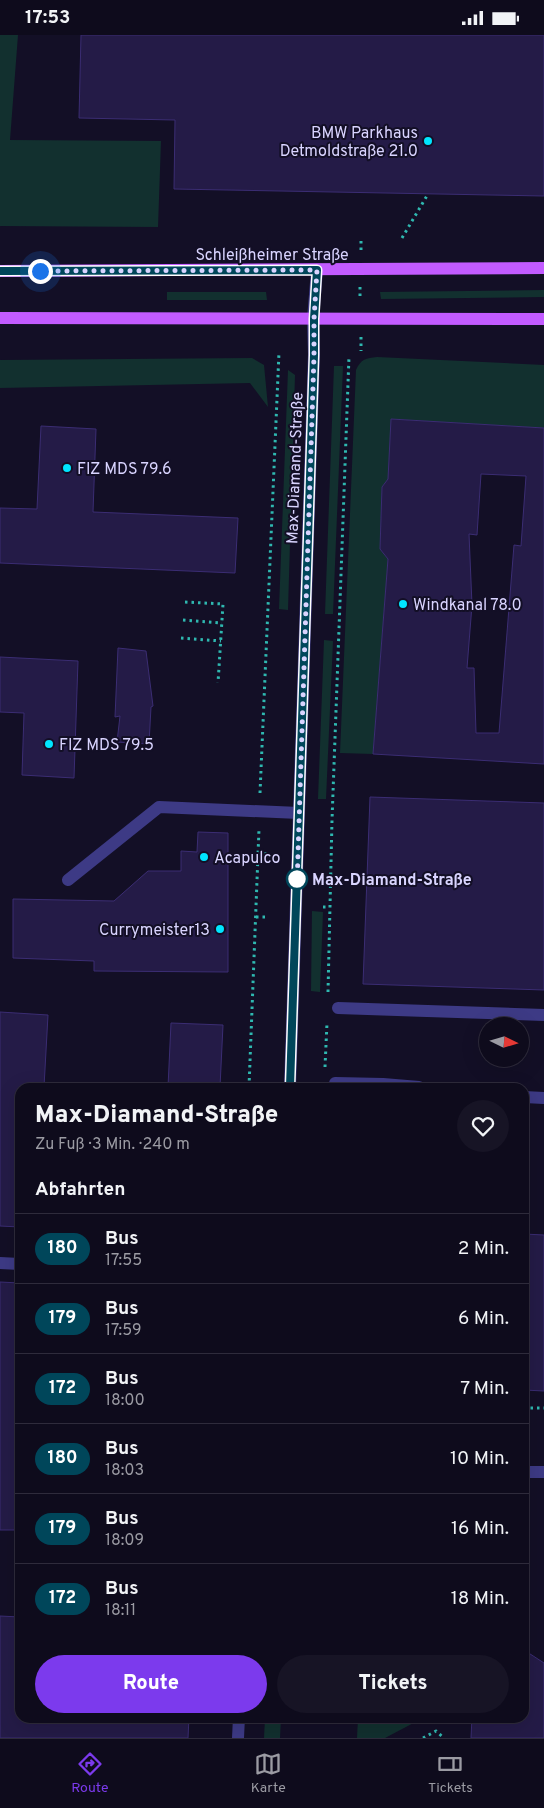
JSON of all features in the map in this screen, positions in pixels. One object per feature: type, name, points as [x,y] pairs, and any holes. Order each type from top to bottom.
[{"type":"main road","name":"Schleißheimer Straße","points":[[0,271],[544,268]]},
{"type":"main road","points":[[0,318],[544,319]]},
{"type":"street","name":"Max-Diamand-Straße","points":[[290,1083],[317,270]]},
{"type":"street","points":[[68,880],[158,807],[299,813]]},
{"type":"street","points":[[338,1008],[544,1015]]},
{"type":"street","points":[[529,1097],[544,1098]]},
{"type":"street","points":[[0,1263],[15,1264]]},
{"type":"street","points":[[529,1472],[544,1473]]},
{"type":"street","points":[[238,1738],[239,1723]]},
{"type":"path","points":[[402,238],[428,194]]},
{"type":"path","points":[[249,1083],[279,352]]},
{"type":"path","points":[[328,998],[331,854],[349,355]]},
{"type":"path","points":[[185,602],[223,604],[218,683]]},
{"type":"path","points":[[182,620],[222,623]]},
{"type":"path","points":[[181,638],[221,641]]},
{"type":"path","points":[[258,853],[270,854]]},
{"type":"path","points":[[326,853],[331,854]]},
{"type":"path","points":[[323,907],[330,907]]},
{"type":"path","points":[[256,917],[267,917]]},
{"type":"path","points":[[324,1073],[327,1017]]},
{"type":"path","points":[[529,1408],[544,1408]]},
{"type":"path","points":[[423,1738],[436,1731],[444,1738]]},
{"type":"green space","points":[[0,35],[18,35],[10,140],[161,141],[158,227],[0,226]]},
{"type":"green space","points":[[544,290],[544,297],[381,299],[380,292]]},
{"type":"green space","points":[[167,292],[266,292],[267,300],[167,300]]},
{"type":"green space","points":[[377,357],[544,365],[544,428],[391,419],[388,479],[382,487],[380,549],[388,559],[373,754],[340,753],[356,370],[364,360]]},
{"type":"green space","points":[[252,358],[264,365],[268,407],[250,383],[0,388],[0,360]]},
{"type":"green space","points":[[334,366],[343,366],[333,614],[325,614]]},
{"type":"green space","points":[[288,370],[295,375],[288,610],[279,609]]},
{"type":"green space","points":[[324,640],[333,641],[326,799],[318,799]]},
{"type":"green space","points":[[312,911],[323,912],[320,992],[311,991]]},
{"type":"green space","points":[[265,1723],[281,1723],[280,1738],[264,1738]]},
{"type":"green space","points":[[358,1723],[414,1723],[385,1738],[357,1738]]},
{"type":"building","points":[[81,35],[544,35],[544,196],[174,189],[175,120],[79,118]]},
{"type":"building","name":"Windkanal 78.0","points":[[391,419],[544,428],[544,764],[373,754],[388,559],[380,549],[382,487],[388,479]],"holes":[[[481,474],[526,476],[521,546],[514,545],[499,733],[476,733],[474,668],[467,668],[472,605],[469,534],[477,535]]]},
{"type":"building","name":"FIZ MDS 79.6","points":[[41,426],[96,429],[93,512],[238,518],[235,573],[0,563],[0,508],[37,509]]},
{"type":"building","points":[[118,648],[146,651],[153,706],[151,707],[149,744],[117,742],[120,716],[115,717]]},
{"type":"building","name":"FIZ MDS 79.5","points":[[0,657],[78,661],[74,778],[22,775],[24,713],[0,712]]},
{"type":"building","points":[[370,797],[544,803],[544,990],[363,984]]},
{"type":"building","points":[[198,832],[228,833],[228,972],[94,971],[94,961],[13,958],[13,899],[114,901],[148,871],[181,871],[181,851],[197,852]]},
{"type":"building","points":[[0,1012],[48,1015],[44,1083],[15,1083],[15,1227],[0,1226]]},
{"type":"building","points":[[171,1023],[223,1025],[220,1083],[168,1083]]},
{"type":"building","points":[[529,1234],[544,1235],[544,1391],[529,1390]]},
{"type":"building","points":[[0,1282],[15,1283],[15,1530],[0,1530]]},
{"type":"building","points":[[0,1616],[15,1617],[15,1723],[189,1723],[188,1738],[0,1738]]},
{"type":"building","points":[[529,1653],[544,1663],[544,1738],[471,1738],[472,1723],[529,1723]]},
{"type":"bus line","name":"180","points":[[0,271],[317,270],[290,1083]]},
{"type":"place","name":"BMW Parkhaus Detmoldstraße 21.0","points":[[428,141]]},
{"type":"place","name":"FIZ MDS 79.6","points":[[67,468]]},
{"type":"place","name":"Windkanal 78.0","points":[[403,604]]},
{"type":"place","name":"FIZ MDS 79.5","points":[[49,744]]},
{"type":"place","name":"Acapulco","points":[[204,857]]},
{"type":"place","name":"Max-Diamand-Straße","points":[[297,879]]},
{"type":"place","name":"Currymeister13","points":[[220,929]]},
{"type":"route","points":[[40,271],[317,270],[297,886],[297,879]]}]
